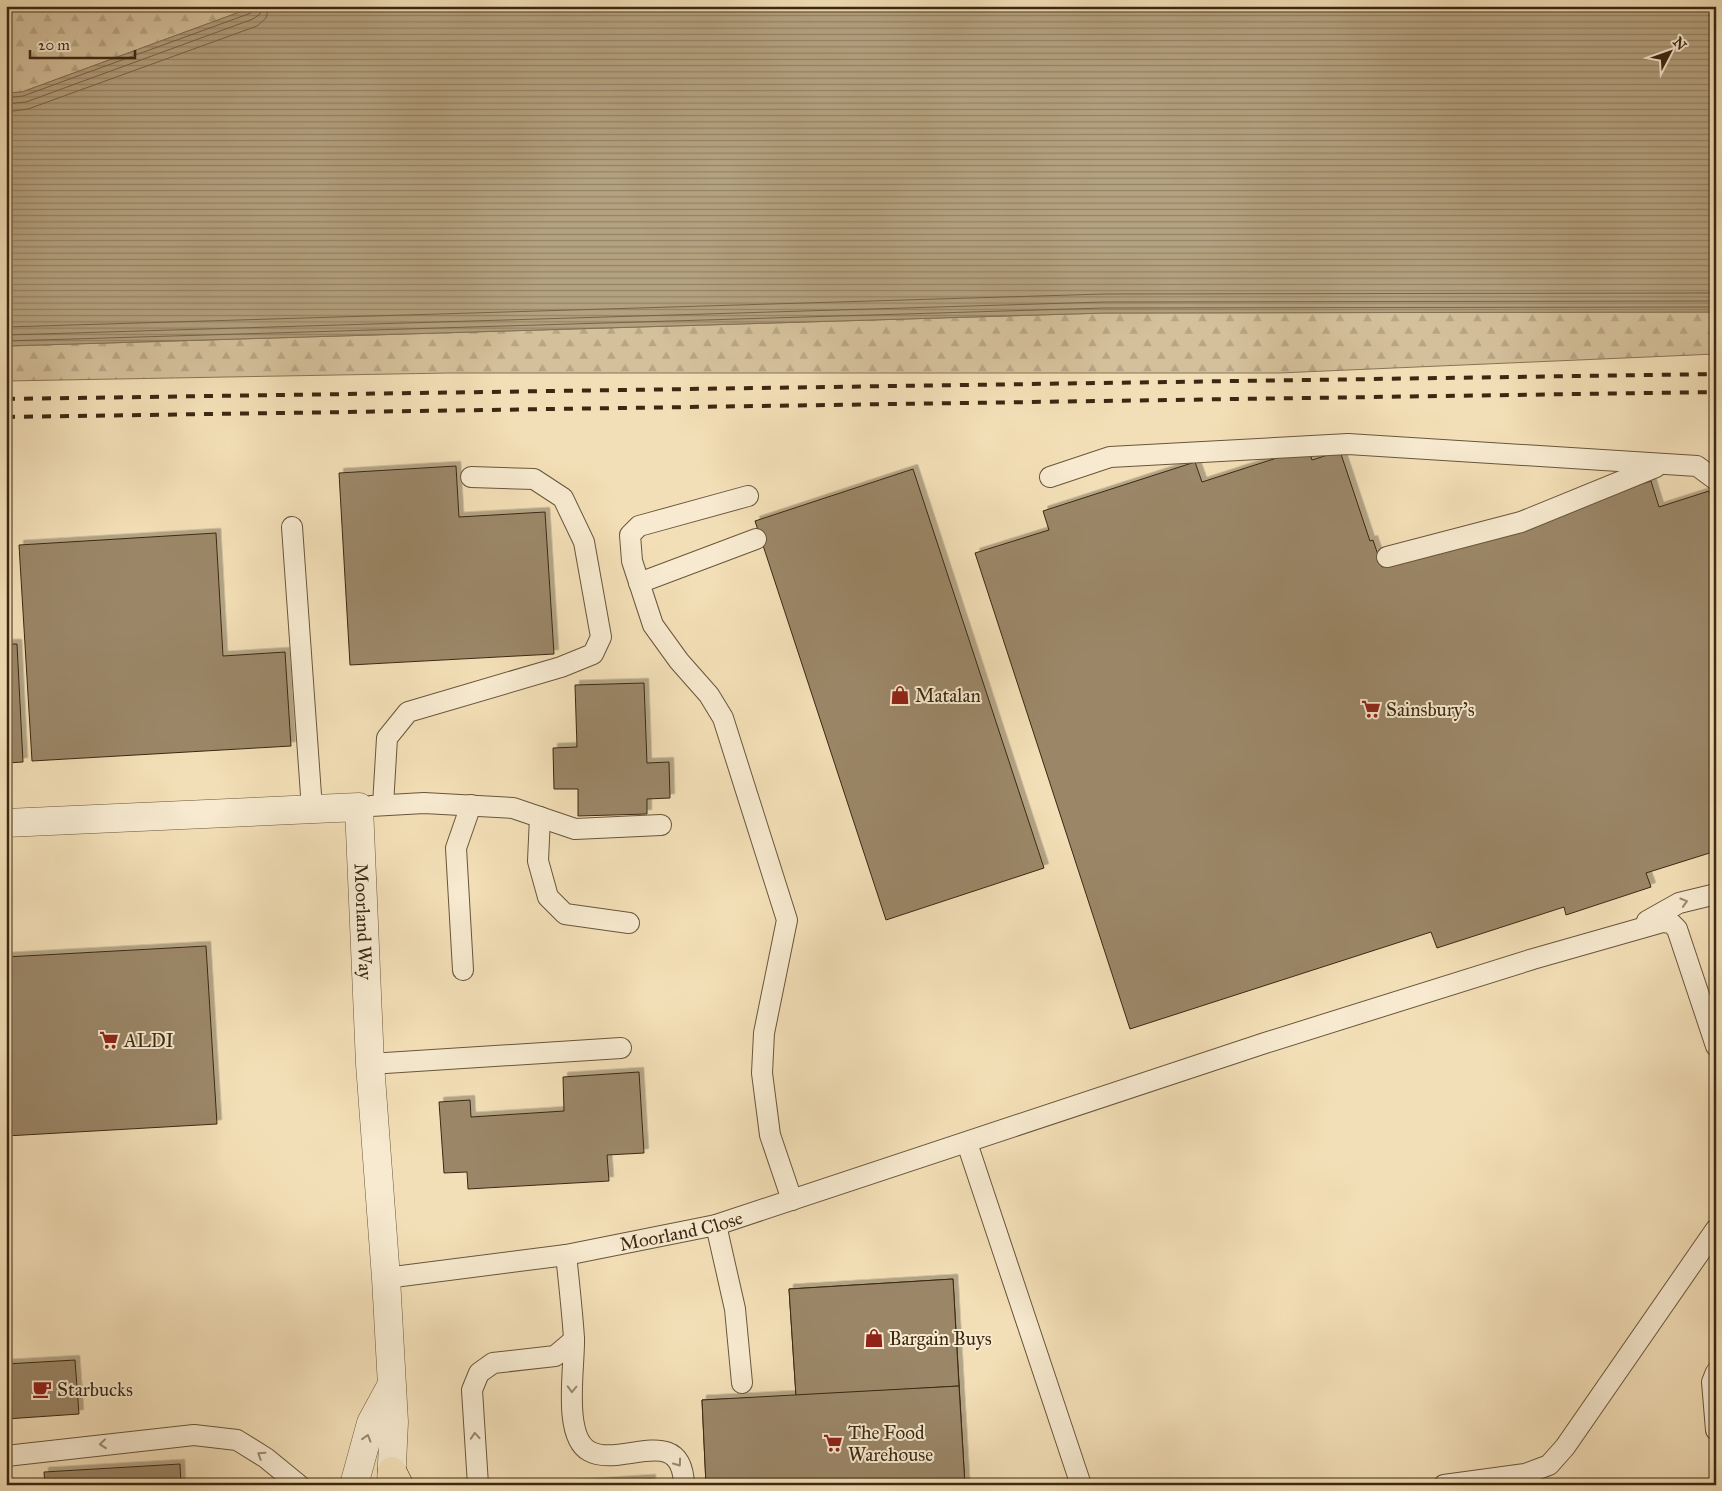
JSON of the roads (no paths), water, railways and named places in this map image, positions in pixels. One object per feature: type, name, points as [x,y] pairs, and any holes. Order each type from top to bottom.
[{"type":"street","points":[[6,824],[371,806]]},
{"type":"street","name":"Moorland Way","points":[[371,806],[370,1064],[386,1278],[390,1388],[394,1422],[394,1480]]},
{"type":"street","points":[[354,1485],[371,1423],[390,1388]]},
{"type":"lane","points":[[1050,477],[1110,457],[1348,444],[1698,466],[1716,480]]},
{"type":"lane","points":[[1387,557],[1521,522],[1660,465]]},
{"type":"lane","points":[[471,478],[534,479],[563,498],[584,542],[601,637],[593,654],[561,667],[408,712],[387,738],[371,806],[424,803],[514,808],[574,829],[661,825]]},
{"type":"lane","points":[[748,496],[639,526],[630,535],[632,561],[653,625],[679,662],[709,695],[723,718],[787,920],[764,1033],[762,1073],[770,1135],[792,1200]]},
{"type":"lane","points":[[292,526],[312,809]]},
{"type":"lane","points":[[639,583],[756,539]]},
{"type":"lane","points":[[463,970],[456,848],[471,805]]},
{"type":"lane","points":[[540,817],[538,861],[548,897],[565,914],[629,923]]},
{"type":"lane","points":[[1625,933],[1678,903],[1716,894]]},
{"type":"lane","points":[[1625,933],[1663,922],[1671,923],[1677,929],[1716,1046]]},
{"type":"lane","name":"Moorland Close","points":[[386,1278],[566,1254],[716,1225],[1265,1043],[1533,959],[1625,933]]},
{"type":"lane","points":[[370,1064],[621,1048]]},
{"type":"lane","points":[[967,1143],[1081,1485]]},
{"type":"lane","points":[[716,1225],[735,1309],[742,1383]]},
{"type":"lane","points":[[1444,1485],[1526,1474],[1549,1465],[1565,1447],[1716,1229]]},
{"type":"lane","points":[[566,1254],[574,1340],[572,1407],[578,1439],[590,1452],[611,1455],[660,1450],[676,1458],[684,1472],[684,1485]]},
{"type":"lane","points":[[478,1485],[472,1390],[479,1373],[493,1363],[555,1356],[574,1340]]},
{"type":"lane","points":[[1716,1372],[1712,1382],[1716,1430]]},
{"type":"lane","points":[[6,1456],[83,1446],[202,1436],[237,1440],[266,1458],[299,1485]]},
{"type":"water","points":[[256,6],[1716,6],[1716,312],[1105,313],[6,346],[6,93],[22,92]]},
{"type":"railway","points":[[6,399],[1716,374]]},
{"type":"railway","points":[[6,417],[1716,392]]},
{"type":"place","name":"Matalan","points":[[900,695]]},
{"type":"place","name":"Sainsbury's","points":[[1371,709]]},
{"type":"place","name":"ALDI","points":[[109,1040]]},
{"type":"place","name":"Bargain Buys","points":[[874,1338]]},
{"type":"place","name":"Starbucks","points":[[42,1389]]},
{"type":"place","name":"The Food Warehouse","points":[[833,1443]]}]
